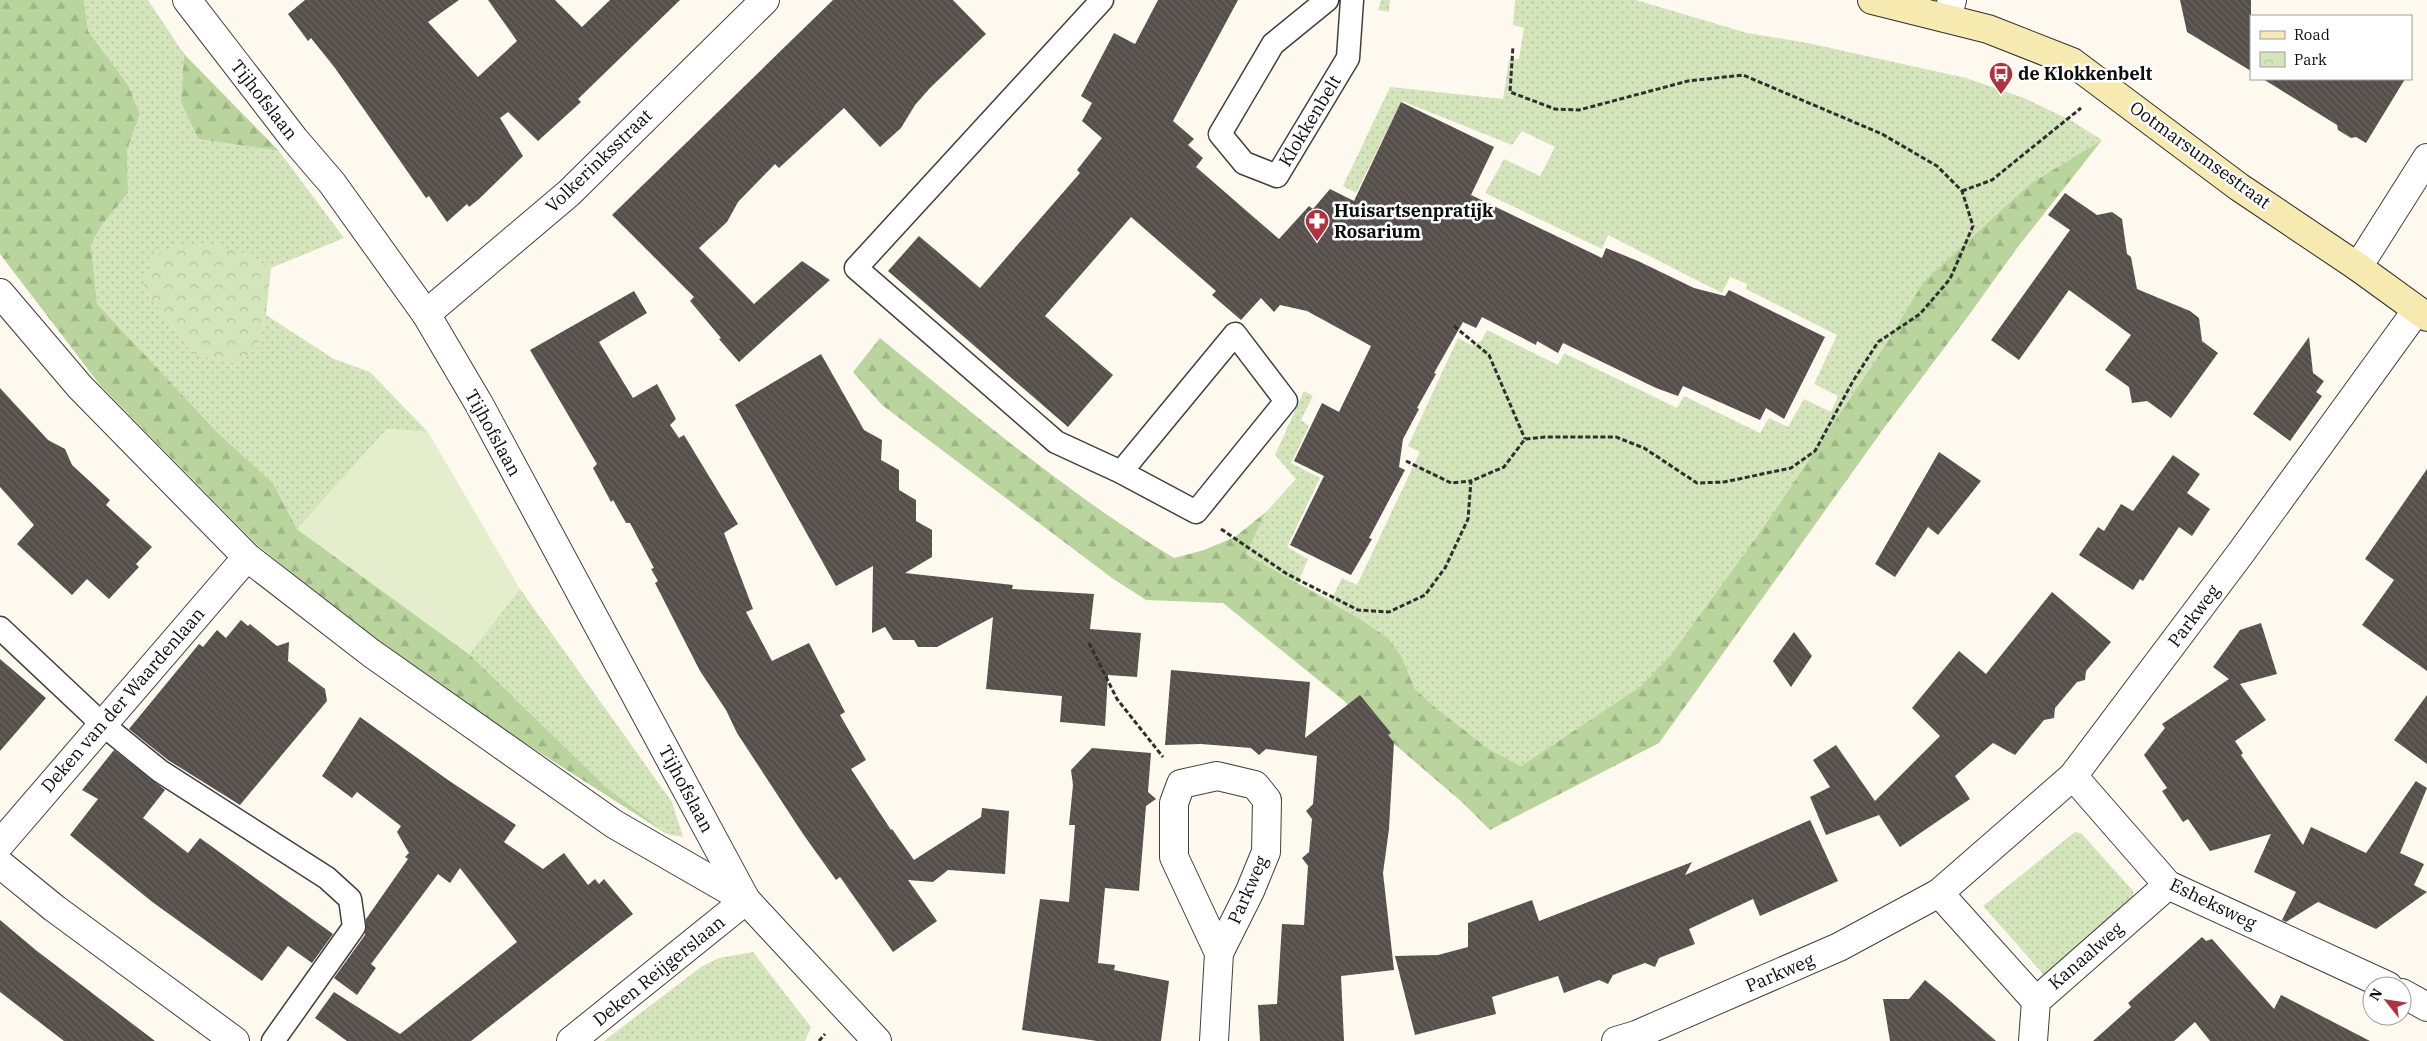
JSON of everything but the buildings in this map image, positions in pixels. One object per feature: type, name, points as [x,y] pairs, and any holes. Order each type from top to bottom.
[{"type":"main road","name":"Ootmarsumsestraat","points":[[1880,1],[1950,9],[1988,29],[2072,62],[2239,187],[2358,267],[2422,314]]},
{"type":"street","name":"Tijhofslaan","points":[[187,0],[295,140],[332,183],[426,314],[479,404],[746,900],[876,1041]]},
{"type":"street","name":"Volkerinksstraat","points":[[426,314],[569,193],[765,0]]},
{"type":"street","points":[[2358,267],[2427,158]]},
{"type":"street","name":"Tijhofslaan","points":[[0,293],[80,387],[248,557],[371,653],[614,824],[746,900]]},
{"type":"street","name":"Parkweg","points":[[1616,1041],[1636,1035],[1839,947],[1939,893],[2073,776],[2422,314]]},
{"type":"street","name":"Deken van der Waardenlaan","points":[[0,844],[248,557]]},
{"type":"street","name":"Parkweg","points":[[1214,1041],[1219,953],[1250,891],[1266,852],[1267,800],[1255,785],[1217,776],[1181,784],[1174,803],[1174,857],[1219,953]]},
{"type":"street","name":"Esheksweg","points":[[2073,776],[2168,885],[2366,976]]},
{"type":"street","points":[[0,864],[54,908],[235,1041]]},
{"type":"street","name":"Kanaalweg","points":[[2033,1041],[2036,1001],[2168,885]]},
{"type":"street","points":[[1939,893],[2036,1001]]},
{"type":"street","name":"Deken Reijgerslaan","points":[[571,1041],[746,900]]},
{"type":"street","points":[[2412,999],[2427,1007]]},
{"type":"lane","points":[[1102,0],[856,268],[1056,442],[1121,472],[1196,512],[1286,401],[1235,334],[1121,472]]},
{"type":"lane","name":"Klokkenbelt","points":[[1327,0],[1273,44],[1220,134],[1244,163],[1277,176],[1348,58],[1352,0]]},
{"type":"lane","points":[[0,628],[102,724],[160,771],[327,878],[350,899],[354,927],[273,1041]]},
{"type":"path","points":[[1406,461],[1451,483],[1471,481],[1504,468],[1525,439],[1545,436],[1616,437],[1644,448],[1697,483],[1724,482],[1791,468],[1815,451],[1853,381],[1878,342],[1920,314],[1950,279],[1972,226],[1962,191],[1937,166],[1882,134],[1743,75],[1688,81],[1579,110],[1555,109],[1510,92],[1513,46]]},
{"type":"path","points":[[1962,191],[1992,180],[2078,113],[2099,81]]},
{"type":"path","points":[[1454,326],[1489,355],[1525,439]]},
{"type":"path","points":[[1196,512],[1287,574],[1358,610],[1389,612],[1425,595],[1445,568],[1468,518],[1471,481]]},
{"type":"path","points":[[1089,643],[1117,699],[1170,764],[1181,784]]},
{"type":"green space","points":[[0,0],[84,0],[88,31],[128,85],[140,114],[127,150],[128,193],[102,225],[91,244],[97,304],[220,435],[273,483],[297,529],[469,654],[605,786],[667,834],[412,671],[256,544],[100,385],[0,254]]},
{"type":"green space","points":[[84,0],[148,0],[184,54],[181,102],[198,139],[279,151],[344,238],[271,268],[240,252],[143,288],[193,353],[235,365],[257,348],[266,315],[334,359],[370,372],[428,432],[387,429],[297,529],[273,483],[220,435],[97,304],[91,244],[102,225],[128,193],[127,150],[140,114],[128,85],[88,31]]},
{"type":"green space","points":[[1381,0],[1390,0],[1389,12],[1378,10]]},
{"type":"green space","points":[[1515,0],[1636,0],[1747,33],[1808,43],[1966,78],[2024,98],[2070,120],[2102,140],[2031,183],[1924,281],[1877,358],[1763,528],[1670,656],[1641,686],[1521,766],[1490,750],[1437,709],[1415,689],[1402,657],[1388,638],[1360,619],[1246,554],[1266,512],[1296,479],[1275,455],[1304,391],[1313,396],[1301,420],[1309,426],[1291,463],[1320,478],[1287,547],[1308,559],[1298,583],[1331,600],[1342,578],[1357,585],[1420,452],[1408,446],[1458,338],[1471,345],[1481,341],[1487,330],[1558,365],[1564,353],[1677,408],[1684,396],[1760,433],[1769,418],[1788,427],[1804,399],[1831,412],[1838,396],[1814,384],[1837,335],[1746,289],[1747,284],[1730,277],[1722,293],[1608,235],[1602,249],[1485,193],[1504,159],[1540,176],[1555,147],[1522,131],[1512,145],[1402,101],[1356,193],[1343,186],[1390,87],[1503,99],[1509,60],[1519,59],[1524,28],[1513,25]]},
{"type":"green space","points":[[184,54],[279,151],[198,139],[181,102]]},
{"type":"green space","points":[[2102,140],[2017,248],[1884,428],[1659,743],[1490,830],[1463,803],[1343,700],[1223,603],[1146,600],[1112,578],[882,405],[853,372],[880,338],[987,425],[1060,481],[1135,534],[1174,558],[1204,550],[1235,537],[1266,512],[1246,554],[1360,619],[1388,638],[1402,657],[1415,689],[1437,709],[1490,750],[1521,766],[1641,686],[1670,656],[1763,528],[1877,358],[1924,281],[2031,183]]},
{"type":"green space","points":[[204,243],[240,252],[271,268],[266,315],[257,348],[235,365],[193,353],[143,288],[152,258],[171,247]]},
{"type":"green space","points":[[387,429],[428,432],[520,589],[469,654],[297,529]]},
{"type":"green space","points":[[520,589],[672,802],[683,837],[667,834],[605,786],[469,654]]},
{"type":"green space","points":[[2075,832],[2082,834],[2133,891],[2133,901],[2056,972],[2044,975],[1983,906]]},
{"type":"green space","points":[[753,952],[811,1027],[805,1041],[604,1041],[701,967],[719,958]]},
{"type":"place","name":"de Klokkenbelt","points":[[2001,95]]},
{"type":"place","name":"Huisartsenpratijk Rosarium","points":[[1317,242]]}]
